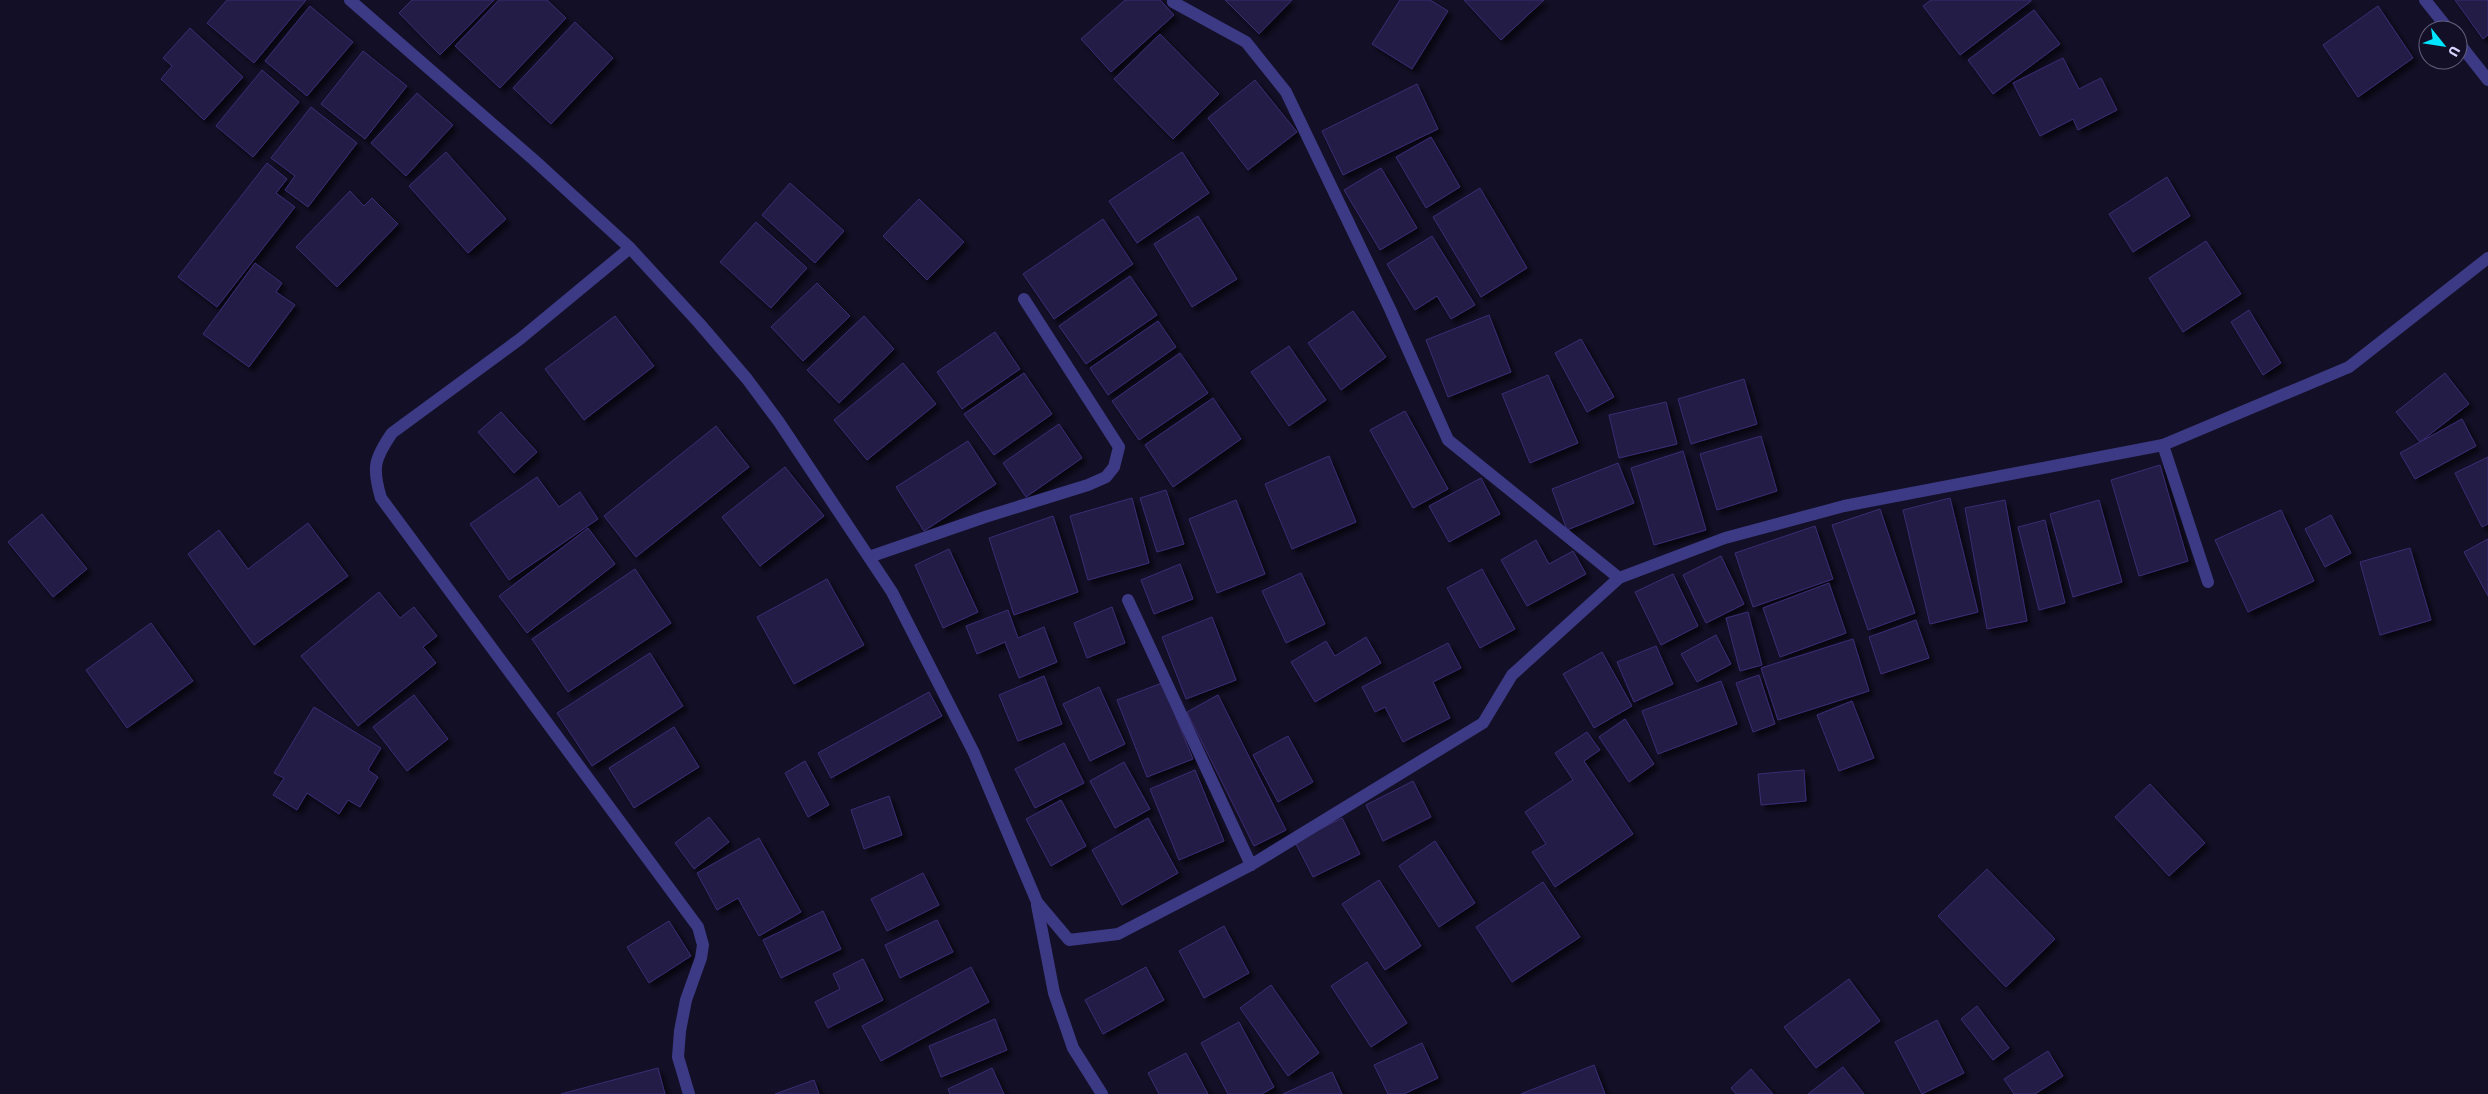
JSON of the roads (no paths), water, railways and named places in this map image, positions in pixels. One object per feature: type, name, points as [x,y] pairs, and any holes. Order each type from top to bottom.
[{"type":"street","points":[[350,0],[534,160],[630,248],[699,323],[747,379],[779,422],[892,592],[974,753],[1037,902],[1054,993],[1072,1048],[1102,1094]]},
{"type":"street","points":[[1173,0],[1173,2],[1246,42],[1286,92],[1390,309],[1448,440],[1619,578]]},
{"type":"street","points":[[2425,0],[2441,20]]},
{"type":"street","points":[[2468,55],[2488,80]]},
{"type":"street","points":[[630,248],[520,339],[392,433],[378,452],[374,474],[381,498],[698,927],[703,945],[702,958],[686,1000],[680,1031],[678,1057],[689,1094]]},
{"type":"street","points":[[1037,902],[1069,940],[1118,934],[1251,865],[1482,723],[1512,675],[1619,578],[1725,538],[1844,506],[2163,445],[2349,367],[2488,258]]},
{"type":"street","points":[[869,557],[985,517],[1088,485],[1106,476],[1114,468],[1119,447],[1024,299]]},
{"type":"street","points":[[2163,445],[2208,582]]},
{"type":"street","points":[[1128,600],[1251,865]]}]
